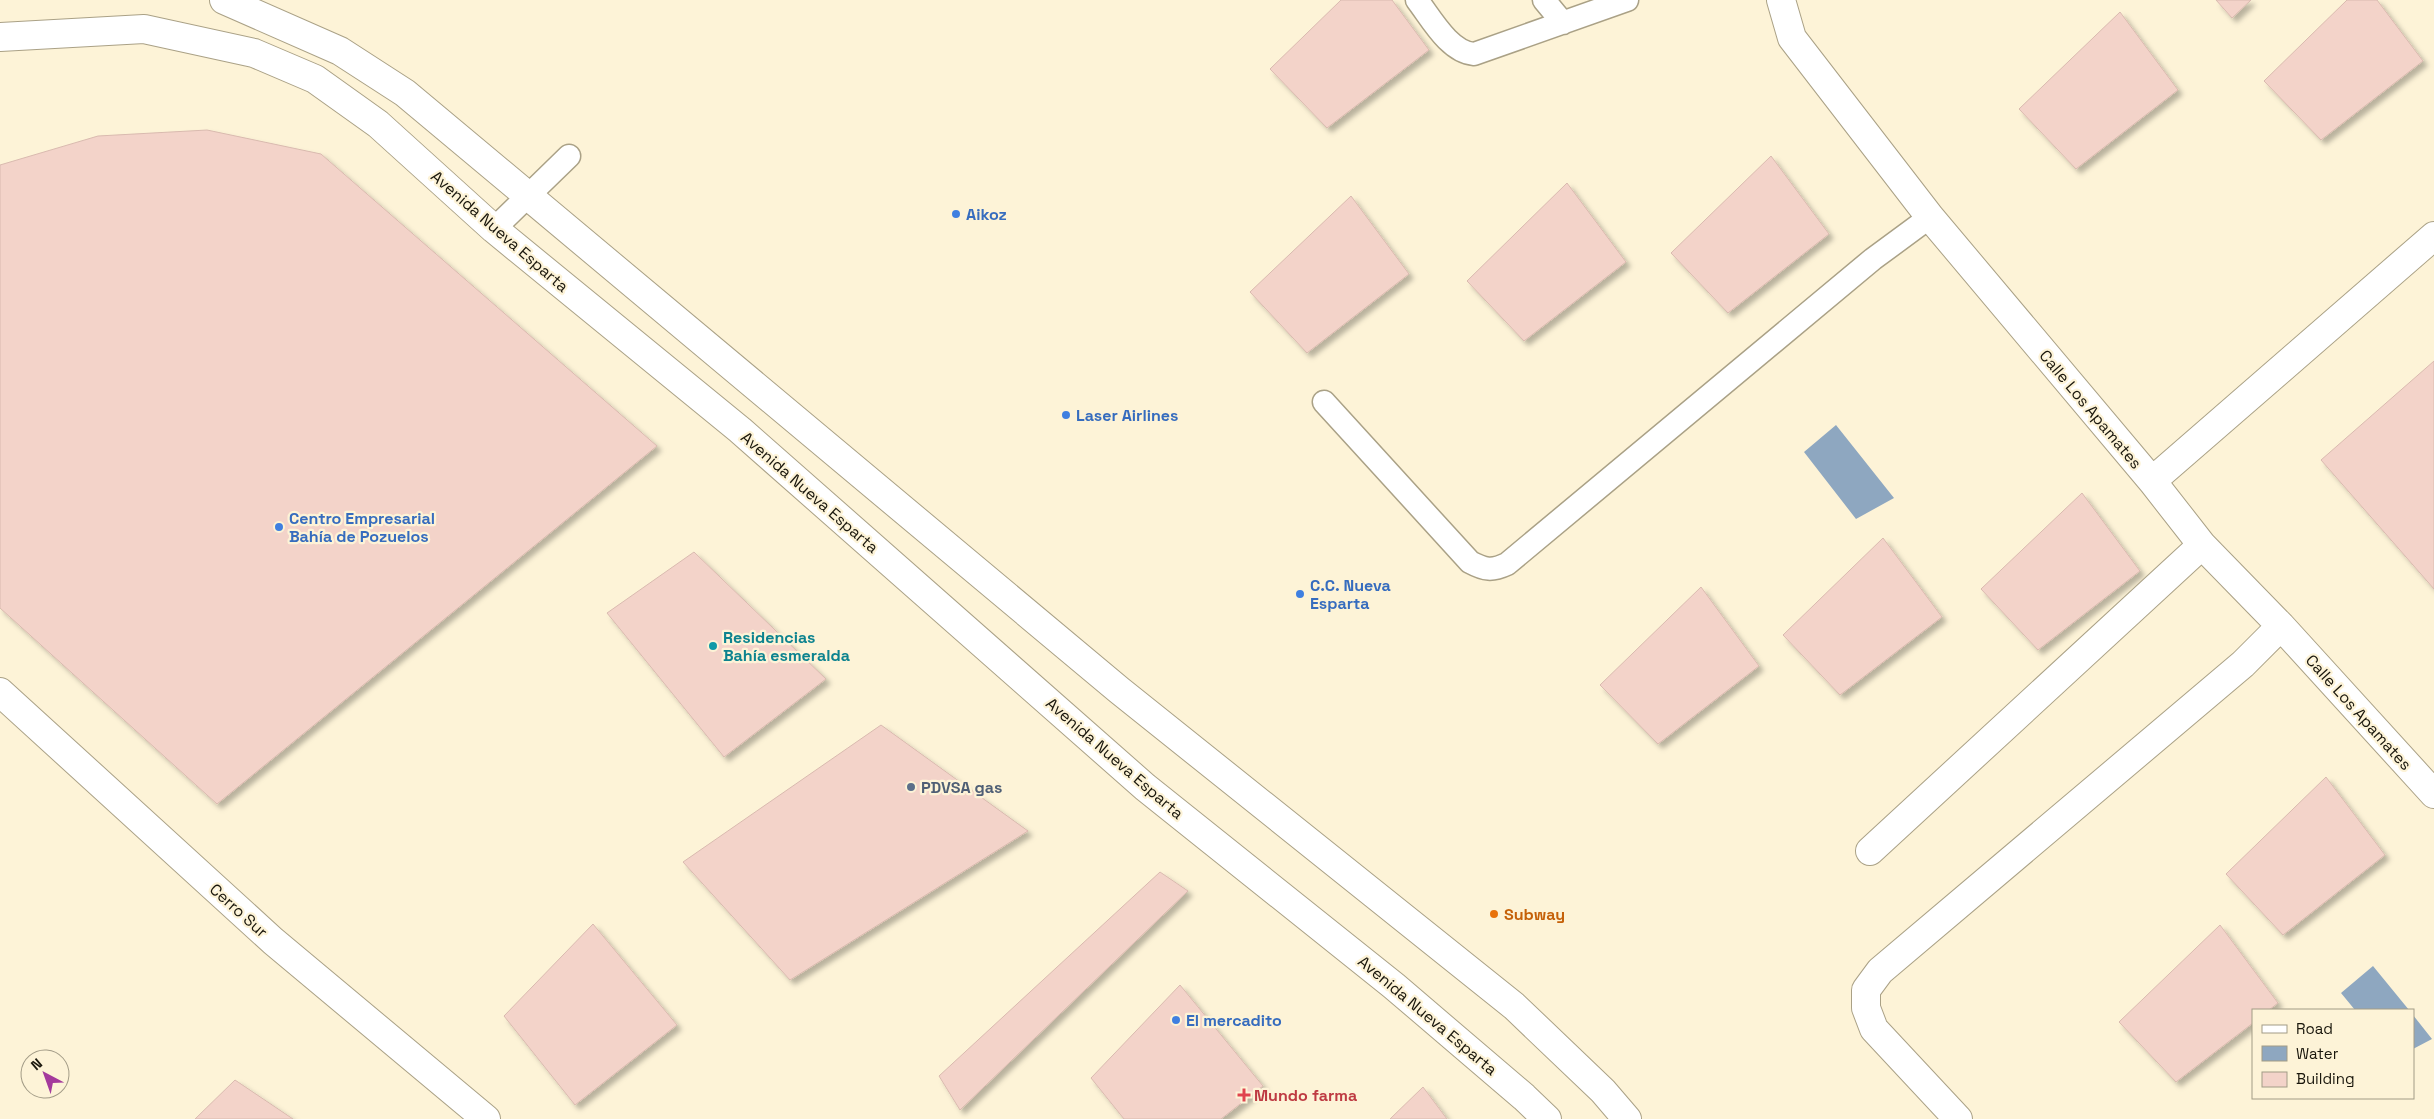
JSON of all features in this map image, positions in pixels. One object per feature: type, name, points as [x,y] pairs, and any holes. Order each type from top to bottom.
[{"type":"street","points":[[224,0],[340,51],[405,93],[1119,690],[1514,1006],[1602,1091],[1627,1119]]},
{"type":"street","name":"Calle Los Apamates","points":[[1780,0],[1792,38],[1930,217],[2152,481],[2202,545],[2281,626],[2434,794]]},
{"type":"street","name":"Avenida Nueva Esparta","points":[[0,37],[144,29],[254,52],[315,79],[378,124],[494,229],[740,430],[1145,787],[1394,986],[1524,1097],[1546,1119]]},
{"type":"street","points":[[2152,481],[2434,236]]},
{"type":"street","points":[[1870,850],[2202,545]]},
{"type":"street","points":[[1958,1119],[1874,1029],[1866,1008],[1866,990],[1880,971],[2243,664],[2281,626]]},
{"type":"street","name":"Cerro Sur","points":[[0,692],[273,941],[486,1119]]},
{"type":"lane","points":[[1416,0],[1452,44],[1466,53],[1474,54],[1627,0]]},
{"type":"lane","points":[[1544,0],[1563,23]]},
{"type":"lane","points":[[494,229],[570,156]]},
{"type":"lane","points":[[1324,402],[1470,562],[1481,568],[1493,570],[1507,564],[1873,259],[1930,217]]},
{"type":"water","points":[[1836,425],[1894,498],[1856,519],[1804,452]]},
{"type":"water","points":[[2373,966],[2408,1009],[2354,1009],[2341,993]]},
{"type":"water","points":[[2414,1016],[2432,1039],[2414,1048]]},
{"type":"building","points":[[1341,0],[1392,0],[1429,50],[1327,128],[1270,69]]},
{"type":"building","points":[[2216,0],[2251,0],[2232,18]]},
{"type":"building","points":[[2347,0],[2377,0],[2423,61],[2321,140],[2264,81]]},
{"type":"building","points":[[2120,12],[2178,90],[2076,169],[2019,109]]},
{"type":"building","name":"Centro Empresarial Bahía de Pozuelos","points":[[207,130],[321,154],[657,446],[217,804],[0,608],[0,165],[98,136]]},
{"type":"building","points":[[1771,156],[1829,234],[1728,313],[1671,253]]},
{"type":"building","points":[[1567,183],[1626,262],[1524,341],[1467,281]]},
{"type":"building","points":[[1351,196],[1409,274],[1307,353],[1250,292]]},
{"type":"building","points":[[2434,361],[2434,589],[2321,460]]},
{"type":"building","points":[[2082,493],[2140,571],[2038,650],[1981,589]]},
{"type":"building","points":[[1883,538],[1942,617],[1840,695],[1783,635]]},
{"type":"building","name":"Residencias Bahía esmeralda","points":[[694,552],[826,679],[724,757],[607,613]]},
{"type":"building","points":[[1701,587],[1759,666],[1658,744],[1600,685]]},
{"type":"building","points":[[881,725],[1028,831],[790,980],[683,862]]},
{"type":"building","points":[[2326,777],[2385,855],[2283,935],[2226,874]]},
{"type":"building","points":[[1160,872],[1188,891],[960,1110],[939,1076]]},
{"type":"building","points":[[593,924],[677,1025],[575,1105],[504,1016]]},
{"type":"building","points":[[2220,925],[2278,1003],[2270,1009],[2252,1009],[2252,1024],[2176,1082],[2119,1022]]},
{"type":"building","points":[[1180,985],[1263,1086],[1221,1119],[1124,1119],[1091,1078]]},
{"type":"building","points":[[235,1080],[293,1119],[195,1119]]},
{"type":"building","points":[[1423,1087],[1447,1119],[1390,1119]]},
{"type":"place","name":"Aikoz","points":[[956,214]]},
{"type":"place","name":"Laser Airlines","points":[[1066,415]]},
{"type":"place","name":"Centro Empresarial Bahía de Pozuelos","points":[[279,527]]},
{"type":"place","name":"C.C. Nueva Esparta","points":[[1300,594]]},
{"type":"place","name":"Residencias Bahía esmeralda","points":[[713,646]]},
{"type":"place","name":"PDVSA gas","points":[[911,787]]},
{"type":"place","name":"Subway","points":[[1494,914]]},
{"type":"place","name":"El mercadito","points":[[1176,1020]]},
{"type":"place","name":"Mundo farma","points":[[1244,1095]]}]
